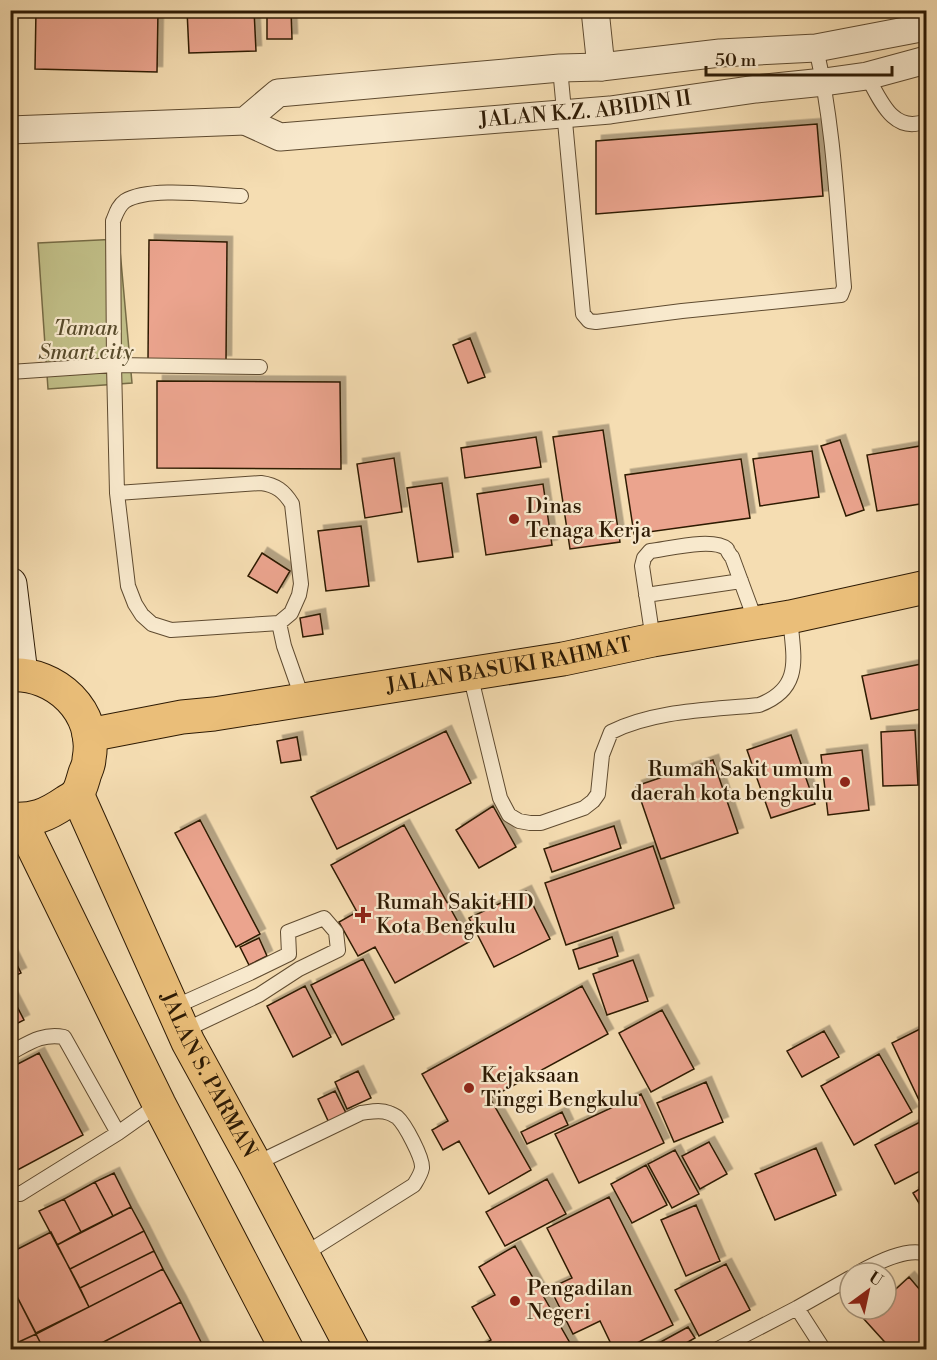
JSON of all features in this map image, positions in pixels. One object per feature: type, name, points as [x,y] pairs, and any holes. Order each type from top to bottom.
[{"type":"main road","points":[[10,584],[16,675],[45,680],[66,693],[81,712],[89,735],[90,759],[77,794],[51,812],[34,818],[15,819],[287,1350]]},
{"type":"main road","name":"JALAN BASUKI RAHMAT","points":[[89,735],[182,717],[563,659],[653,640],[790,616],[927,587]]},
{"type":"main road","name":"JALAN S. PARMAN","points":[[77,794],[178,1019],[353,1350]]},
{"type":"street","points":[[595,10],[601,67]]},
{"type":"street","points":[[10,130],[245,121],[278,93],[560,68],[601,67],[720,53],[816,48],[927,27]]},
{"type":"street","name":"JALAN K.Z. ABIDIN II","points":[[245,121],[280,136],[610,110],[867,76],[927,60]]},
{"type":"lane","points":[[560,68],[583,314],[587,319],[596,322],[842,294],[844,286],[829,116],[816,48]]},
{"type":"lane","points":[[867,76],[888,112],[902,123],[920,124],[927,121]]},
{"type":"lane","points":[[117,494],[261,483],[279,488],[292,504],[301,584],[291,613],[279,623],[171,630],[152,624],[142,615],[128,586],[117,494],[112,221],[117,209],[124,202],[138,196],[155,193],[241,196]]},
{"type":"lane","points":[[10,372],[114,365],[260,367]]},
{"type":"lane","points":[[653,640],[642,566],[644,558],[650,551],[707,543],[727,549],[756,622]]},
{"type":"lane","points":[[646,595],[741,581]]},
{"type":"lane","points":[[470,674],[500,798],[509,815],[519,821],[541,824],[584,808],[593,801],[598,794],[602,755],[611,732],[627,724],[678,713],[759,705],[778,696],[792,677],[793,671],[790,616]]},
{"type":"lane","points":[[279,623],[284,646],[303,700]]},
{"type":"lane","points":[[178,1019],[259,995],[299,969],[338,950],[336,932],[324,918],[288,932],[289,954],[299,969]]},
{"type":"lane","points":[[178,1019],[250,973],[289,954]]},
{"type":"lane","points":[[10,1053],[39,1038],[52,1035],[64,1037],[118,1133]]},
{"type":"lane","points":[[10,1193],[20,1194],[118,1133],[159,1104]]},
{"type":"lane","points":[[255,1164],[361,1113],[387,1112],[397,1117],[404,1126],[420,1157],[422,1166],[414,1185],[303,1255]]},
{"type":"lane","points":[[885,1261],[914,1251],[927,1254]]},
{"type":"lane","points":[[716,1350],[838,1285]]},
{"type":"lane","points":[[797,1308],[824,1350]]},
{"type":"green space","name":"Taman Smart city","points":[[119,239],[132,383],[48,389],[38,243]]},
{"type":"building","points":[[36,10],[158,10],[157,72],[35,69]]},
{"type":"building","points":[[187,10],[254,10],[256,51],[189,53]]},
{"type":"building","points":[[267,10],[291,10],[292,39],[267,39]]},
{"type":"building","points":[[817,124],[823,196],[596,214],[596,141]]},
{"type":"building","points":[[149,240],[227,242],[226,361],[148,360]]},
{"type":"building","points":[[470,338],[485,377],[468,383],[453,345]]},
{"type":"building","points":[[157,381],[340,382],[341,469],[157,468]]},
{"type":"building","points":[[603,430],[620,542],[570,549],[553,437]]},
{"type":"building","points":[[536,437],[541,467],[465,478],[461,448]]},
{"type":"building","points":[[840,440],[864,510],[846,516],[821,446]]},
{"type":"building","points":[[926,445],[926,503],[877,511],[867,455]]},
{"type":"building","points":[[812,451],[819,497],[760,506],[753,459]]},
{"type":"building","points":[[394,458],[402,512],[365,518],[357,464]]},
{"type":"building","points":[[741,459],[750,518],[634,534],[625,475]]},
{"type":"building","points":[[442,483],[453,557],[418,562],[407,488]]},
{"type":"building","name":"Dinas Tenaga Kerja","points":[[543,484],[552,545],[486,555],[477,494]]},
{"type":"building","points":[[361,526],[369,586],[326,591],[318,531]]},
{"type":"building","points":[[262,553],[290,571],[277,593],[248,576]]},
{"type":"building","points":[[320,614],[323,634],[303,637],[300,618]]},
{"type":"building","points":[[926,663],[926,708],[871,719],[862,676]]},
{"type":"building","points":[[915,730],[918,785],[883,786],[881,732]]},
{"type":"building","points":[[446,731],[471,783],[337,849],[311,797]]},
{"type":"building","points":[[791,735],[815,804],[771,818],[747,750]]},
{"type":"building","points":[[297,737],[301,760],[281,763],[277,741]]},
{"type":"building","name":"Rumah Sakit umum daerah kota bengkulu","points":[[862,750],[869,810],[828,815],[821,755]]},
{"type":"building","points":[[713,760],[738,833],[661,859],[636,786]]},
{"type":"building","points":[[493,806],[516,847],[479,868],[456,830]]},
{"type":"building","points":[[200,820],[260,934],[236,947],[175,833]]},
{"type":"building","points":[[404,825],[469,942],[395,983],[375,947],[358,956],[339,922],[357,912],[331,865]]},
{"type":"building","points":[[614,826],[621,848],[552,872],[544,849]]},
{"type":"building","points":[[653,846],[674,908],[566,945],[545,883]]},
{"type":"building","points":[[526,891],[550,939],[494,967],[469,918]]},
{"type":"building","points":[[612,937],[618,956],[579,969],[573,950]]},
{"type":"building","points":[[259,938],[267,956],[249,965],[240,947]]},
{"type":"building","points":[[10,951],[21,973],[10,978]]},
{"type":"building","points":[[363,959],[394,1019],[342,1045],[311,985]]},
{"type":"building","points":[[633,960],[648,1001],[607,1015],[593,974]]},
{"type":"building","points":[[305,986],[331,1037],[293,1057],[267,1006]]},
{"type":"building","name":"Kejaksaan Tinggi Bengkulu","points":[[582,986],[608,1034],[490,1098],[531,1170],[489,1194],[459,1141],[443,1150],[432,1130],[448,1121],[422,1074]]},
{"type":"building","points":[[10,993],[24,1020],[10,1027]]},
{"type":"building","points":[[662,1010],[694,1069],[651,1092],[619,1033]]},
{"type":"building","points":[[926,1026],[926,1097],[919,1100],[892,1043]]},
{"type":"building","points":[[824,1031],[839,1057],[802,1077],[787,1051]]},
{"type":"building","points":[[39,1053],[83,1135],[10,1174],[10,1068]]},
{"type":"building","points":[[879,1054],[912,1112],[854,1145],[821,1086]]},
{"type":"building","points":[[358,1071],[371,1098],[347,1109],[335,1082]]},
{"type":"building","points":[[706,1082],[723,1122],[674,1142],[657,1103]]},
{"type":"building","points":[[335,1091],[348,1117],[330,1125],[318,1099]]},
{"type":"building","points":[[641,1094],[664,1143],[579,1183],[555,1134]]},
{"type":"building","points":[[562,1112],[568,1125],[527,1144],[521,1132]]},
{"type":"building","points":[[926,1119],[926,1168],[895,1184],[875,1145]]},
{"type":"building","points":[[709,1142],[727,1174],[700,1189],[682,1156]]},
{"type":"building","points":[[816,1148],[836,1195],[775,1220],[755,1174]]},
{"type":"building","points":[[675,1150],[699,1194],[672,1208],[648,1164]]},
{"type":"building","points":[[646,1165],[667,1205],[632,1223],[611,1184]]},
{"type":"building","points":[[114,1173],[131,1207],[113,1216],[95,1182]]},
{"type":"building","points":[[547,1179],[566,1214],[505,1246],[486,1212]]},
{"type":"building","points":[[95,1182],[113,1216],[81,1232],[64,1199]]},
{"type":"building","points":[[926,1185],[926,1215],[913,1193]]},
{"type":"building","points":[[609,1197],[673,1325],[623,1350],[614,1350],[600,1321],[573,1334],[550,1288],[572,1278],[547,1228]]},
{"type":"building","points":[[64,1199],[81,1232],[57,1245],[39,1211]]},
{"type":"building","points":[[696,1205],[720,1261],[686,1276],[661,1220]]},
{"type":"building","points":[[131,1207],[144,1231],[70,1269],[57,1245]]},
{"type":"building","points":[[144,1231],[154,1251],[80,1288],[70,1269]]},
{"type":"building","points":[[51,1232],[89,1307],[36,1333],[10,1283],[10,1253]]},
{"type":"building","name":"Pengadilan Negeri","points":[[515,1246],[574,1350],[475,1350],[491,1340],[472,1307],[495,1295],[479,1267]]},
{"type":"building","points":[[154,1251],[163,1269],[89,1307],[80,1288]]},
{"type":"building","points":[[726,1264],[750,1310],[699,1336],[675,1290]]},
{"type":"building","points":[[163,1269],[181,1302],[88,1350],[44,1350],[36,1334]]},
{"type":"building","points":[[909,1277],[926,1297],[926,1347],[924,1350],[892,1350],[866,1321],[898,1321],[898,1287]]},
{"type":"building","points":[[10,1283],[36,1334],[10,1346]]},
{"type":"building","points":[[181,1302],[205,1350],[88,1350]]},
{"type":"building","points":[[688,1327],[695,1338],[674,1350],[646,1350]]},
{"type":"building","points":[[36,1334],[44,1350],[10,1350],[10,1346]]},
{"type":"place","name":"Dinas Tenaga Kerja","points":[[514,519]]},
{"type":"place","name":"Rumah Sakit umum daerah kota bengkulu","points":[[845,782]]},
{"type":"place","name":"Rumah Sakit HD Kota Bengkulu","points":[[363,915]]},
{"type":"place","name":"Kejaksaan Tinggi Bengkulu","points":[[469,1088]]},
{"type":"place","name":"Pengadilan Negeri","points":[[515,1301]]}]
